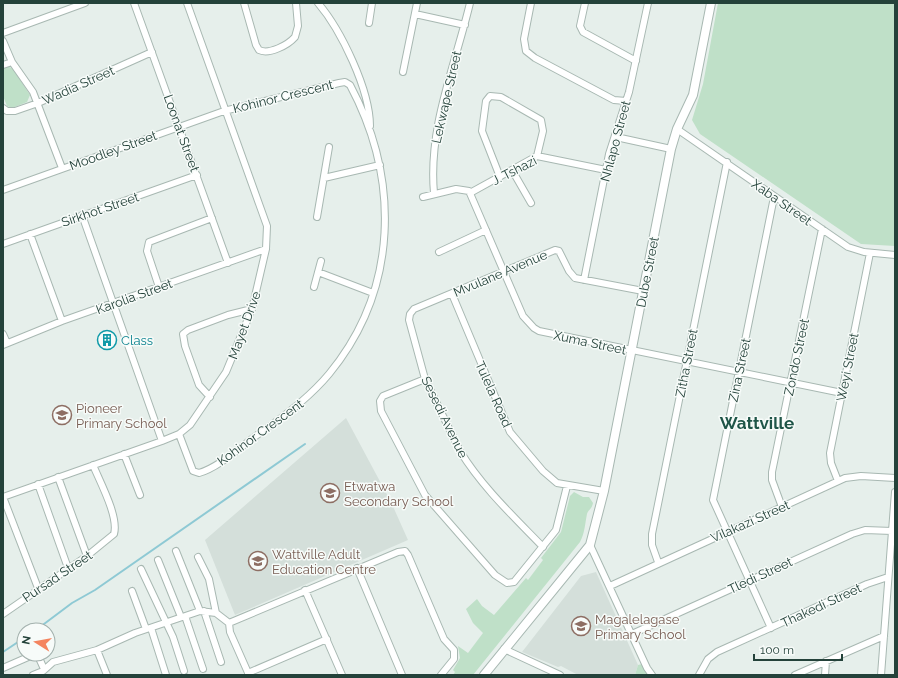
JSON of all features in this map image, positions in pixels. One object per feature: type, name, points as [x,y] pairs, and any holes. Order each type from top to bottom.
[{"type":"street","points":[[3,33],[85,3]]},
{"type":"street","name":"Loonat Street","points":[[134,3],[228,263]]},
{"type":"street","name":"Mayet Drive","points":[[3,497],[179,434],[194,421],[226,372],[252,310],[266,249],[267,226],[224,110],[187,3]]},
{"type":"street","points":[[244,3],[256,45],[259,50],[265,52],[279,47],[295,37],[298,26],[296,3]]},
{"type":"street","points":[[318,3],[334,25],[354,64],[369,110],[370,129]]},
{"type":"street","points":[[369,23],[372,3]]},
{"type":"street","points":[[404,72],[417,3]]},
{"type":"street","name":"Lekwape Street","points":[[434,193],[432,174],[436,132],[450,73],[465,25],[470,3]]},
{"type":"street","points":[[531,3],[523,44],[526,51],[535,58],[614,100],[626,101]]},
{"type":"street","points":[[585,3],[580,26],[583,32],[636,61]]},
{"type":"street","name":"Nhlapo Street","points":[[584,280],[606,170],[626,101],[648,3]]},
{"type":"street","name":"Dube Street","points":[[590,545],[604,491],[671,149],[677,129],[693,95],[711,3]]},
{"type":"street","points":[[415,14],[465,25]]},
{"type":"street","points":[[3,41],[12,62],[38,103],[62,168]]},
{"type":"street","name":"Wadia Street","points":[[3,108],[7,111],[15,111],[38,103],[152,52]]},
{"type":"street","points":[[3,65],[12,62]]},
{"type":"street","name":"Kohinor Crescent","points":[[179,434],[191,468],[195,472],[199,473],[216,465],[274,424],[306,398],[339,361],[362,322],[373,293],[383,254],[385,236],[385,203],[380,165],[370,129],[350,85],[345,82],[224,110]]},
{"type":"street","points":[[500,176],[482,131],[486,101],[490,96],[501,97],[541,120],[543,131],[537,156]]},
{"type":"street","name":"Moodley Street","points":[[3,190],[224,110]]},
{"type":"street","name":"Xaba Street","points":[[677,129],[852,249],[870,253],[895,255]]},
{"type":"street","points":[[616,137],[671,149]]},
{"type":"street","points":[[317,217],[329,147]]},
{"type":"street","name":"J. Tshazi","points":[[470,193],[537,156],[606,170]]},
{"type":"street","name":"Zitha Street","points":[[658,562],[652,545],[652,534],[727,162]]},
{"type":"street","points":[[324,178],[380,165]]},
{"type":"street","points":[[512,170],[531,203]]},
{"type":"street","name":"Sirkhot Street","points":[[3,244],[197,175]]},
{"type":"street","points":[[423,197],[434,193],[459,189],[466,190],[470,193]]},
{"type":"street","name":"Xuma Street","points":[[470,193],[505,271],[523,316],[534,328],[551,334],[631,351],[842,393]]},
{"type":"street","name":"Zina Street","points":[[771,628],[714,503],[714,497],[774,196]]},
{"type":"street","points":[[82,215],[112,304],[162,440]]},
{"type":"street","points":[[159,287],[147,251],[149,242],[212,218]]},
{"type":"street","name":"Zondo Street","points":[[782,507],[772,477],[822,229]]},
{"type":"street","points":[[440,252],[486,230]]},
{"type":"street","points":[[30,234],[62,321]]},
{"type":"street","name":"Karolia Street","points":[[5,344],[62,321],[266,249]]},
{"type":"street","name":"Mvulane Avenue","points":[[412,331],[409,317],[414,309],[551,251],[557,250],[561,254],[572,276],[584,280],[644,290]]},
{"type":"street","name":"Weyi Street","points":[[838,481],[830,459],[870,253]]},
{"type":"street","points":[[314,287],[321,261]]},
{"type":"street","points":[[318,272],[373,293]]},
{"type":"street","name":"Tulela Road","points":[[452,294],[510,432],[552,480],[567,486],[604,491]]},
{"type":"street","points":[[210,397],[199,385],[183,339],[183,334],[188,330],[228,315],[252,310]]},
{"type":"street","name":"Sesedi Avenue","points":[[412,331],[425,379],[466,462],[500,502],[543,547]]},
{"type":"street","points":[[3,334],[5,344]]},
{"type":"street","points":[[425,379],[383,396],[380,401],[381,411],[425,495],[495,575],[505,582],[512,583],[518,578],[556,530],[567,486]]},
{"type":"street","points":[[124,454],[140,495]]},
{"type":"street","name":"Pursad Street","points":[[4,610],[87,556],[111,538],[114,534],[115,523],[94,465]]},
{"type":"street","name":"Vilakazi Street","points":[[610,586],[658,562],[838,481],[854,476],[895,478]]},
{"type":"street","points":[[58,477],[87,556]]},
{"type":"street","points":[[38,484],[68,568]]},
{"type":"street","points":[[881,675],[895,492]]},
{"type":"street","points":[[3,497],[38,588]]},
{"type":"street","name":"Tledi Street","points":[[632,634],[852,534],[865,530],[892,531]]},
{"type":"street","points":[[484,675],[590,545],[647,668],[652,675]]},
{"type":"street","points":[[176,550],[202,611],[221,662]]},
{"type":"street","points":[[229,623],[250,616],[305,590],[357,568],[398,552],[405,551],[444,639],[454,650],[454,659],[441,675]]},
{"type":"street","points":[[198,557],[208,579],[216,613]]},
{"type":"street","points":[[158,560],[183,616],[203,669]]},
{"type":"street","points":[[357,568],[402,675]]},
{"type":"street","points":[[141,569],[174,637],[184,671]]},
{"type":"street","name":"Thakedi Street","points":[[699,675],[705,663],[712,655],[867,584],[888,577]]},
{"type":"street","points":[[305,590],[342,675]]},
{"type":"street","points":[[132,591],[149,629],[166,675]]},
{"type":"street","points":[[33,675],[44,672],[53,662],[97,650],[183,616],[202,611],[216,613],[229,623],[230,632],[248,674],[327,639]]},
{"type":"street","points":[[795,675],[884,636]]},
{"type":"street","points":[[504,649],[560,675]]},
{"type":"street","points":[[97,650],[107,675]]},
{"type":"street","points":[[3,668],[35,654],[40,658],[44,672]]},
{"type":"street","points":[[825,675],[826,661]]},
{"type":"shaded area","name":"Etwatwa Secondary School","points":[[346,418],[391,502],[408,540],[235,615],[205,540]]},
{"type":"shaded area","name":"Magalelagase Primary School","points":[[596,572],[638,665],[635,675],[578,675],[561,666],[558,667],[522,652],[581,576]]},
{"type":"green space","points":[[718,3],[895,3],[895,246],[861,244],[700,134],[692,120],[703,84]]},
{"type":"green space","points":[[8,66],[13,69],[30,95],[27,102],[12,108],[7,106],[3,96],[3,69]]},
{"type":"green space","points":[[574,492],[583,497],[589,497],[593,503],[587,514],[582,539],[473,675],[453,675],[455,672],[453,670],[460,658],[458,646],[468,653],[483,633],[473,623],[466,609],[477,599],[482,606],[494,615],[526,578],[528,580],[543,560],[541,558],[561,532],[570,496]]},
{"type":"green space","points":[[642,664],[648,675],[635,675],[638,665]]},
{"type":"waterway","points":[[47,622],[72,603],[95,590],[305,444]]},
{"type":"waterway","points":[[3,652],[16,643]]},
{"type":"place","name":"Class","points":[[107,340]]},
{"type":"place","name":"Pioneer Primary School","points":[[62,415]]},
{"type":"place","name":"Etwatwa Secondary School","points":[[330,493]]},
{"type":"place","name":"Wattville Adult Education Centre","points":[[258,561]]},
{"type":"place","name":"Magalelagase Primary School","points":[[581,626]]},
{"type":"district","name":"Wattville","points":[[757,423]]}]
